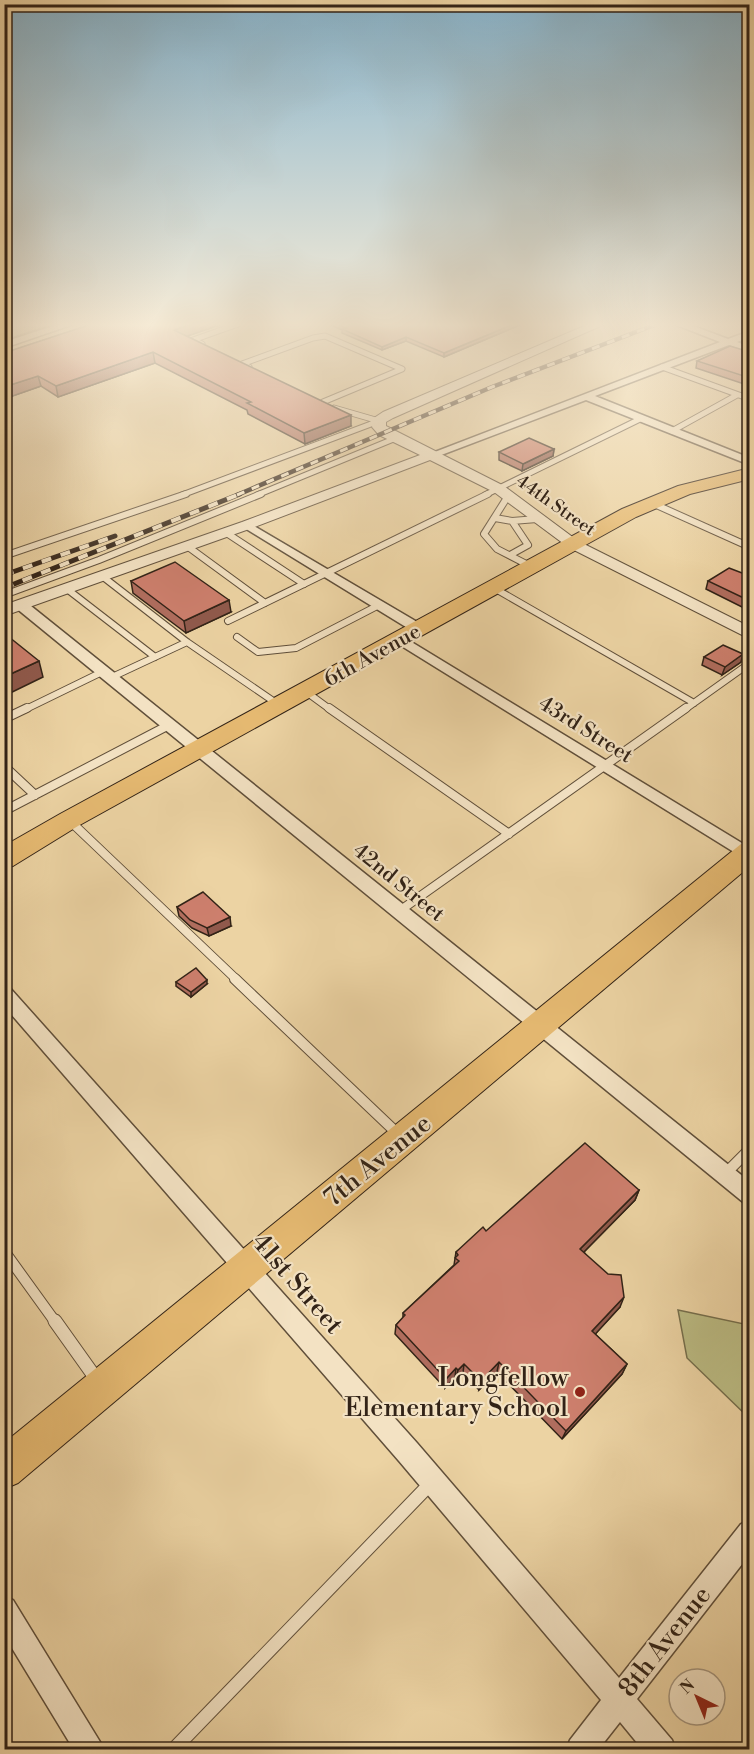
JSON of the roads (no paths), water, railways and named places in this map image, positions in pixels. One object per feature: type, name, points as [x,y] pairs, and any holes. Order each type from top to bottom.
[{"type":"main road","name":"6th Avenue","points":[[4,859],[69,820],[652,502],[693,487],[750,472]]},
{"type":"main road","name":"7th Avenue","points":[[4,1469],[748,854]]},
{"type":"street","points":[[379,421],[409,406]]},
{"type":"street","points":[[4,611],[247,525],[560,406]]},
{"type":"street","points":[[611,406],[750,462]]},
{"type":"street","name":"44th Street","points":[[379,421],[381,430],[504,493],[573,544],[750,634]]},
{"type":"street","name":"43rd Street","points":[[247,525],[379,605],[410,634],[606,766],[748,854]]},
{"type":"street","name":"42nd Street","points":[[21,605],[398,913],[541,1025],[750,1195]]},
{"type":"street","name":"41st Street","points":[[4,993],[247,1267],[662,1749]]},
{"type":"street","name":"8th Avenue","points":[[580,1749],[750,1533]]},
{"type":"street","points":[[4,1609],[92,1749]]},
{"type":"lane","points":[[332,406],[356,416],[379,421]]},
{"type":"lane","points":[[672,430],[717,406]]},
{"type":"lane","points":[[228,621],[327,573],[504,493],[642,418]]},
{"type":"lane","points":[[4,556],[226,480],[379,421]]},
{"type":"lane","points":[[4,595],[99,561],[396,438]]},
{"type":"lane","points":[[504,493],[495,518],[484,534],[497,549],[532,567]]},
{"type":"lane","points":[[652,502],[750,547]]},
{"type":"lane","points":[[495,518],[512,521],[537,519]]},
{"type":"lane","points":[[510,555],[528,545],[518,536],[512,521]]},
{"type":"lane","points":[[225,532],[304,584]]},
{"type":"lane","points":[[491,542],[499,541]]},
{"type":"lane","points":[[187,546],[265,603]]},
{"type":"lane","points":[[102,576],[187,642],[279,706]]},
{"type":"lane","points":[[67,588],[155,657]]},
{"type":"lane","points":[[494,588],[694,703]]},
{"type":"lane","points":[[237,637],[258,652],[296,648],[379,605]]},
{"type":"lane","points":[[4,719],[187,642]]},
{"type":"lane","points":[[398,913],[750,663]]},
{"type":"lane","points":[[306,691],[509,834]]},
{"type":"lane","points":[[4,811],[169,725]]},
{"type":"lane","points":[[4,766],[35,795]]},
{"type":"lane","points":[[69,820],[403,1139]]},
{"type":"lane","points":[[724,1175],[750,1149]]},
{"type":"lane","points":[[4,1251],[103,1388]]},
{"type":"lane","points":[[173,1749],[433,1481]]},
{"type":"railway","points":[[237,495],[447,406]]},
{"type":"railway","points":[[4,588],[240,494]]},
{"type":"railway","points":[[4,575],[115,536]]},
{"type":"place","name":"Longfellow Elementary School","points":[[580,1392]]}]
